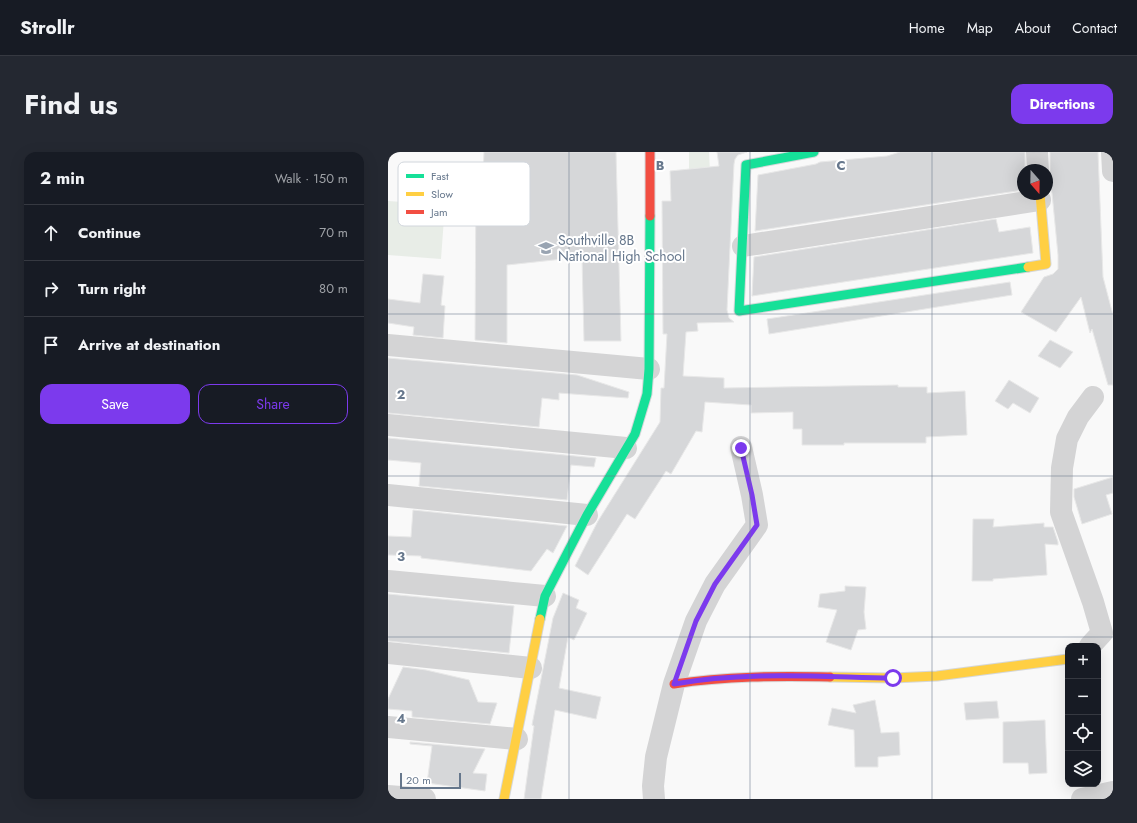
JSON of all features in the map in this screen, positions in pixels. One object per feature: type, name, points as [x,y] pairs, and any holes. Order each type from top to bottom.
[{"type":"street","points":[[504,799],[545,596],[587,515],[635,434],[647,394],[649,369],[650,152]]},
{"type":"street","points":[[814,152],[746,165],[739,310],[1046,264],[1040,200]]},
{"type":"street","points":[[1037,152],[1038,164]]},
{"type":"street","points":[[1112,152],[1113,171]]},
{"type":"street","points":[[743,246],[1022,200]]},
{"type":"street","points":[[388,345],[649,369]]},
{"type":"street","points":[[1093,397],[1078,417],[1067,439],[1062,468],[1061,512],[1093,602],[1102,633],[1093,643]]},
{"type":"street","points":[[388,425],[626,448]]},
{"type":"street","points":[[654,799],[653,786],[656,757],[674,684],[699,615],[715,584],[757,525],[752,495],[741,448]]},
{"type":"street","points":[[388,494],[587,515]]},
{"type":"street","points":[[388,581],[545,596]]},
{"type":"street","points":[[388,653],[531,668]]},
{"type":"street","points":[[674,684],[696,680],[770,676],[893,678],[941,675],[1065,659]]},
{"type":"street","points":[[388,727],[517,739]]},
{"type":"street","points":[[1082,799],[1113,792]]},
{"type":"street","points":[[388,796],[425,799]]},
{"type":"shaded area","points":[[689,152],[709,152],[710,173],[689,173]]},
{"type":"shaded area","points":[[388,201],[398,202],[398,226],[443,226],[441,259],[388,255]]},
{"type":"building","points":[[484,152],[616,152],[621,341],[584,341],[582,257],[507,265],[507,343],[475,340],[476,226],[530,226],[530,162],[484,162]]},
{"type":"building","points":[[717,152],[747,152],[738,155],[734,164],[727,310],[729,318],[734,322],[697,323],[698,331],[686,332],[683,376],[724,378],[724,388],[898,385],[898,387],[927,387],[927,393],[965,391],[967,435],[926,437],[926,443],[844,443],[844,445],[802,445],[802,429],[793,429],[793,412],[751,413],[751,405],[705,402],[702,432],[696,431],[671,474],[666,471],[635,519],[627,514],[588,575],[575,566],[598,521],[660,422],[661,388],[664,388],[667,334],[663,334],[662,201],[671,201],[670,171],[719,166]]},
{"type":"building","points":[[900,152],[1025,152],[1025,164],[1017,164],[1017,191],[755,231],[758,175],[820,162],[887,156]]},
{"type":"building","points":[[1050,152],[1098,152],[1103,277],[1113,315],[1113,385],[1108,385],[1092,329],[1090,333],[1081,297],[1056,332],[1021,312],[1044,277],[1053,274],[1058,269],[1053,200],[1053,164],[1050,164]]},
{"type":"building","points":[[996,219],[999,232],[1030,227],[1033,253],[752,296],[754,257]]},
{"type":"building","points":[[423,274],[444,276],[441,305],[445,306],[443,338],[413,335],[414,327],[388,323],[388,299],[420,303]]},
{"type":"building","points":[[1010,282],[1012,295],[769,334],[767,319]]},
{"type":"building","points":[[1050,340],[1073,352],[1060,368],[1038,356]]},
{"type":"building","points":[[388,358],[577,375],[629,392],[628,398],[559,393],[559,400],[542,398],[539,427],[388,413]]},
{"type":"building","points":[[1009,380],[1039,398],[1030,413],[1013,403],[1008,409],[995,401]]},
{"type":"building","points":[[388,438],[596,458],[594,467],[571,465],[567,500],[419,486],[421,463],[388,460]]},
{"type":"building","points":[[1113,477],[1113,493],[1106,495],[1112,514],[1082,524],[1074,497],[1074,489]]},
{"type":"building","points":[[413,510],[567,526],[553,553],[547,549],[531,571],[421,558],[421,556],[388,555],[388,536],[411,537]]},
{"type":"building","points":[[973,519],[994,519],[993,527],[1044,523],[1044,527],[1053,527],[1058,545],[1045,544],[1047,575],[993,579],[993,581],[972,581]]},
{"type":"building","points":[[845,586],[866,587],[864,612],[866,629],[858,630],[851,650],[826,642],[837,610],[818,607],[820,594],[845,591]]},
{"type":"building","points":[[563,593],[579,600],[576,608],[587,613],[574,640],[568,637],[559,688],[601,697],[596,719],[555,710],[541,799],[524,799],[534,726],[532,725],[553,618]]},
{"type":"building","points":[[388,594],[514,606],[509,653],[388,641]]},
{"type":"building","points":[[403,667],[426,670],[469,680],[478,702],[497,703],[490,724],[412,717],[412,711],[388,709],[388,699]]},
{"type":"building","points":[[875,700],[881,733],[899,732],[900,755],[878,757],[878,767],[855,767],[854,730],[828,725],[832,708],[856,713],[853,705]]},
{"type":"building","points":[[997,701],[999,718],[966,720],[964,703]]},
{"type":"building","points":[[1045,720],[1047,773],[1029,774],[1028,763],[1003,763],[1003,722]]},
{"type":"building","points":[[410,742],[485,749],[473,773],[487,774],[485,791],[427,783],[432,746],[410,744]]},
{"type":"traffic: fast","points":[[814,152],[746,165],[739,311],[1028,267]]},
{"type":"traffic: fast","points":[[540,619],[545,596],[587,515],[635,434],[647,394],[649,369],[650,216]]},
{"type":"traffic: slow","points":[[1028,267],[1046,264],[1041,200]]},
{"type":"traffic: slow","points":[[504,799],[540,619]]},
{"type":"traffic: slow","points":[[830,677],[893,678],[937,676],[1065,659]]},
{"type":"traffic: jam","points":[[650,152],[650,216]]},
{"type":"traffic: jam","points":[[674,684],[713,679],[752,677],[830,677]]},
{"type":"place","name":"Southville 8B National High School","points":[[546,248]]},
{"type":"route","points":[[741,448],[752,495],[757,525],[715,584],[696,621],[674,684],[696,680],[770,676],[893,678]]}]
